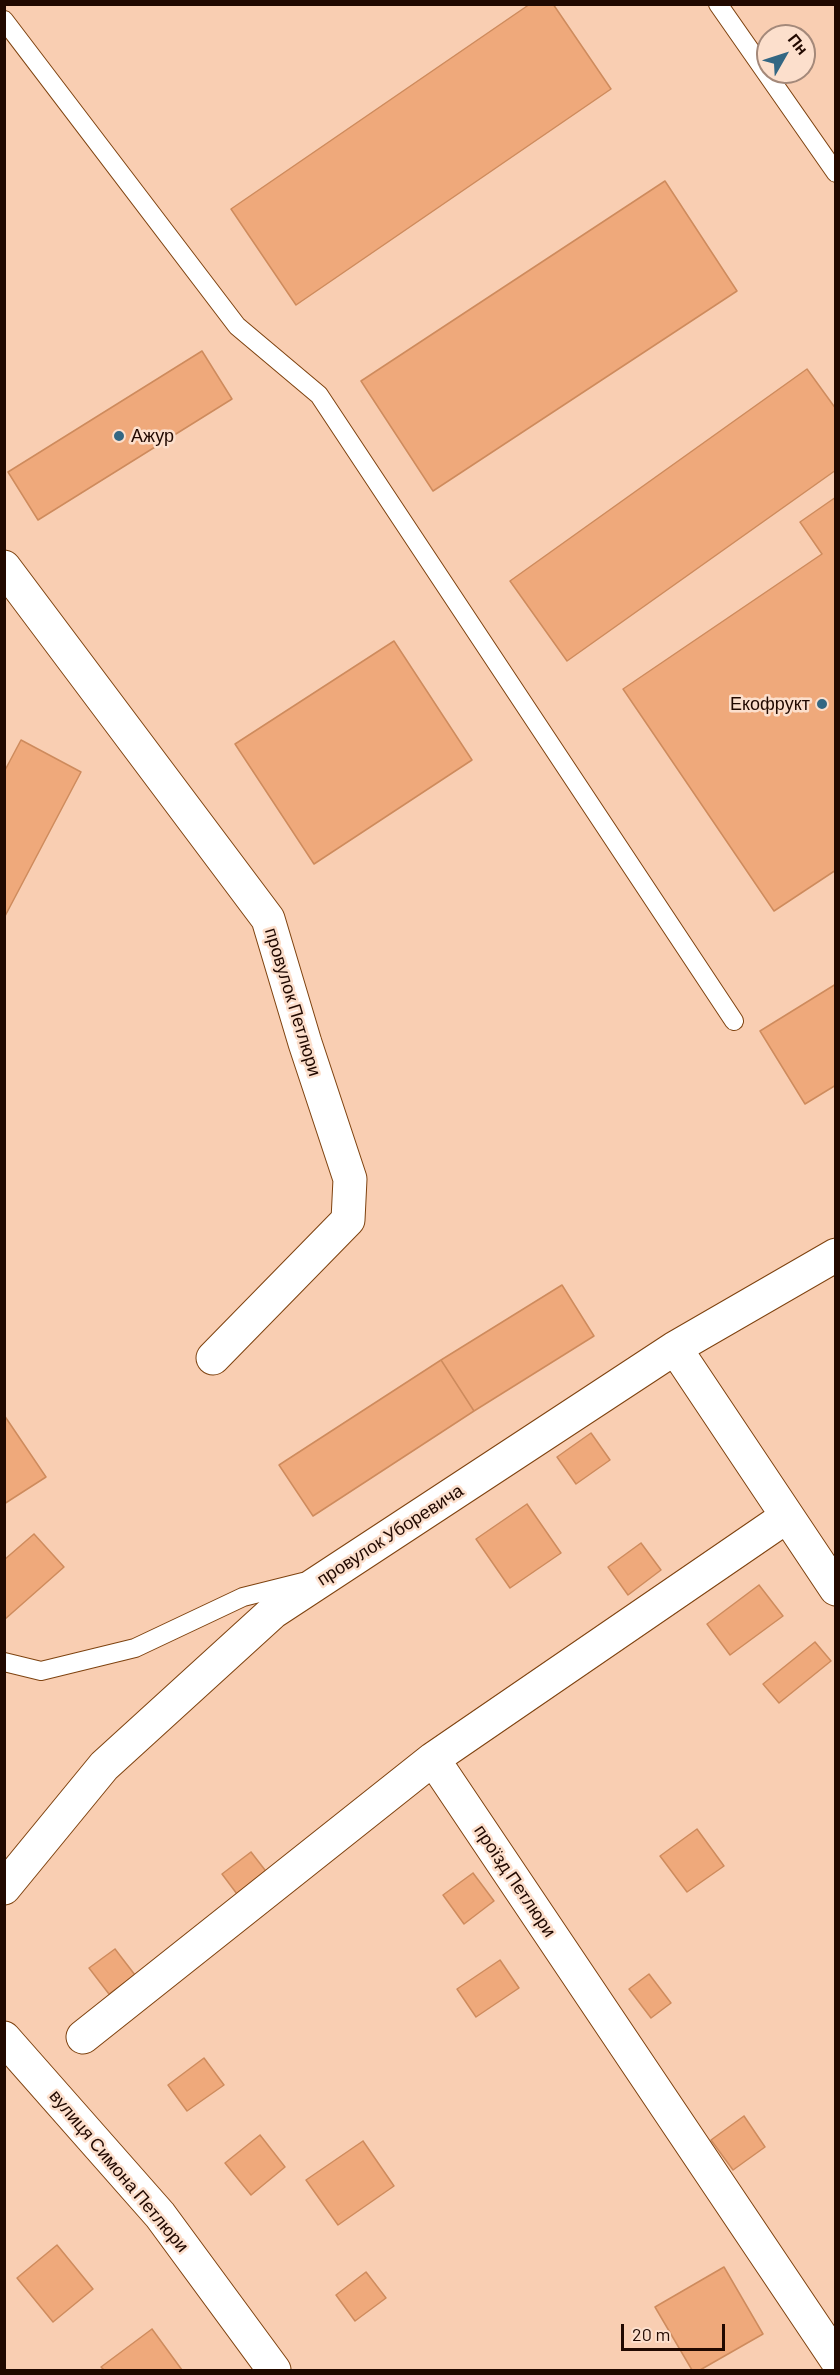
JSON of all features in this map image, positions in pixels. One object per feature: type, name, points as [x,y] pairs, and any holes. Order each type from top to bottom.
[{"type":"street","name":"провулок Петлюри","points":[[4,567],[268,919],[350,1179],[348,1220],[213,1358]]},
{"type":"street","name":"провулок Уборевича","points":[[4,1888],[104,1766],[273,1612],[675,1348],[836,1255]]},
{"type":"street","points":[[675,1348],[836,1589]]},
{"type":"street","points":[[83,2037],[433,1759],[786,1517]]},
{"type":"street","name":"проїзд Петлюри","points":[[433,1759],[836,2359]]},
{"type":"street","name":"вулиця Симона Петлюри","points":[[14,2050],[160,2215],[274,2370]]},
{"type":"lane","points":[[718,4],[836,173]]},
{"type":"lane","points":[[4,20],[237,326],[319,395],[734,1021]]},
{"type":"lane","points":[[4,1662],[41,1671],[135,1648],[243,1597],[328,1575]]},
{"type":"building","points":[[530,4],[553,4],[611,89],[296,305],[231,209]]},
{"type":"building","points":[[665,181],[737,291],[433,491],[361,381]]},
{"type":"building","points":[[202,351],[232,399],[38,520],[8,472]]},
{"type":"building","points":[[807,369],[836,409],[836,470],[567,661],[510,581]]},
{"type":"building","points":[[836,497],[836,870],[774,911],[623,689],[822,554],[800,522]]},
{"type":"building","points":[[394,641],[472,760],[314,864],[235,744]]},
{"type":"building","points":[[21,740],[81,772],[4,918],[4,772]]},
{"type":"building","points":[[836,984],[836,1085],[805,1104],[760,1031]]},
{"type":"building","points":[[562,1285],[594,1336],[474,1411],[441,1360]]},
{"type":"building","points":[[441,1360],[474,1411],[313,1516],[279,1465]]},
{"type":"building","points":[[4,1415],[46,1477],[4,1504]]},
{"type":"building","points":[[591,1433],[610,1460],[576,1484],[557,1457]]},
{"type":"building","points":[[527,1504],[561,1553],[510,1588],[476,1539]]},
{"type":"building","points":[[34,1534],[64,1567],[4,1620],[4,1560]]},
{"type":"building","points":[[641,1543],[661,1570],[628,1595],[608,1567]]},
{"type":"building","points":[[759,1585],[783,1616],[730,1655],[707,1624]]},
{"type":"building","points":[[815,1642],[831,1661],[779,1703],[763,1684]]},
{"type":"building","points":[[697,1829],[724,1866],[687,1892],[660,1856]]},
{"type":"building","points":[[251,1852],[272,1879],[243,1902],[222,1874]]},
{"type":"building","points":[[473,1873],[494,1901],[464,1924],[443,1895]]},
{"type":"building","points":[[115,1949],[135,1975],[109,1994],[89,1968]]},
{"type":"building","points":[[500,1960],[519,1988],[476,2017],[457,1989]]},
{"type":"building","points":[[649,1974],[671,2003],[651,2018],[629,1989]]},
{"type":"building","points":[[204,2058],[224,2085],[187,2111],[168,2085]]},
{"type":"building","points":[[744,2116],[765,2147],[733,2170],[711,2140]]},
{"type":"building","points":[[260,2135],[285,2167],[251,2195],[225,2163]]},
{"type":"building","points":[[363,2141],[394,2186],[338,2225],[306,2180]]},
{"type":"building","points":[[57,2245],[93,2289],[53,2322],[17,2278]]},
{"type":"building","points":[[724,2267],[763,2334],[700,2370],[692,2370],[655,2307]]},
{"type":"building","points":[[366,2272],[386,2298],[355,2321],[336,2295]]},
{"type":"building","points":[[152,2329],[182,2370],[104,2370],[101,2367]]},
{"type":"place","name":"Ажур","points":[[119,436]]},
{"type":"place","name":"Екофрукт","points":[[822,704]]}]
